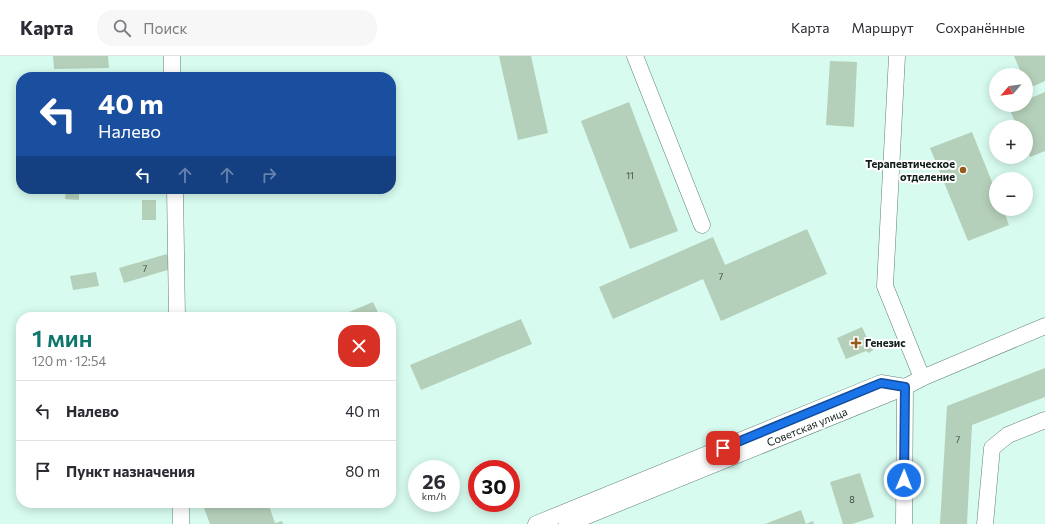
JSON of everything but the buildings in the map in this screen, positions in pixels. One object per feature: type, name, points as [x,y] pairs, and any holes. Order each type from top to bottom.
[{"type":"street","points":[[172,56],[172,72]]},
{"type":"street","points":[[635,56],[702,226]]},
{"type":"street","points":[[897,56],[884,286],[922,378]]},
{"type":"street","points":[[175,194],[177,312]]},
{"type":"street","name":"Советская улица","points":[[567,524],[905,387],[922,378],[1045,326]]},
{"type":"street","points":[[536,524],[881,383],[905,387],[904,524]]},
{"type":"street","points":[[985,524],[992,448],[1008,435],[1045,420]]},
{"type":"street","points":[[181,508],[181,524]]},
{"type":"place","name":"Терапевтическое отделение","points":[[963,170]]},
{"type":"place","name":"Генезис","points":[[856,343]]},
{"type":"route","points":[[723,448],[881,383],[905,387],[904,480]]}]
